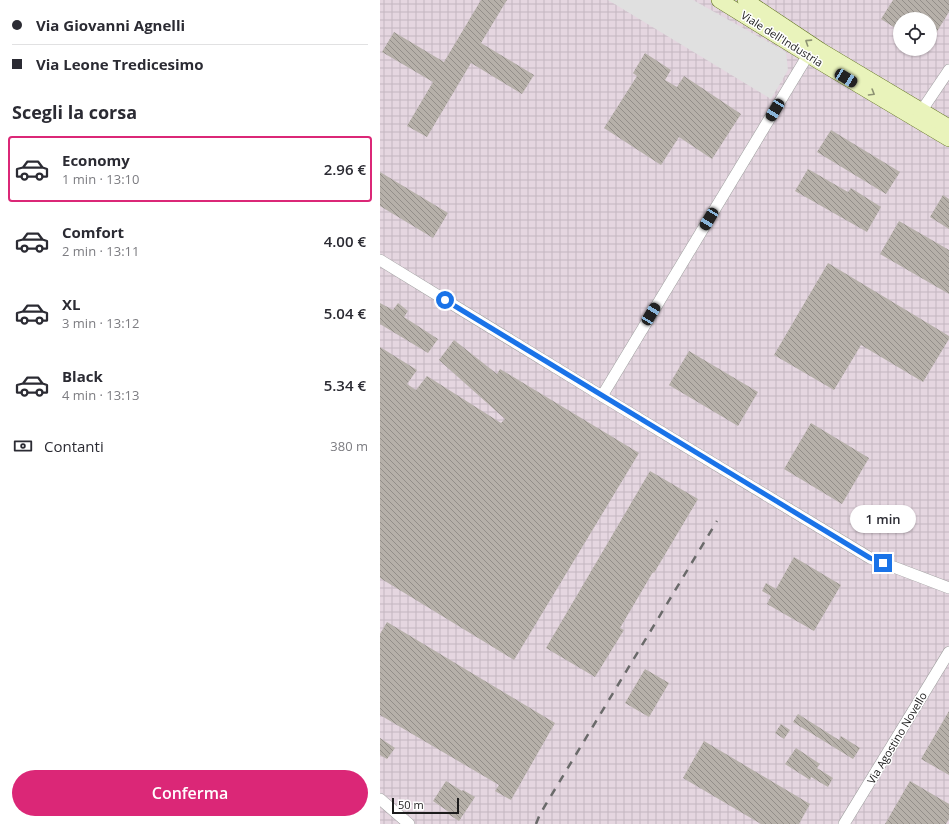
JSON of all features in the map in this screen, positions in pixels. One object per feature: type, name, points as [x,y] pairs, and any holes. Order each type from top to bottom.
[{"type":"main road","name":"Viale dell'Industria","points":[[719,0],[949,139]]},
{"type":"main road","name":"Viale dell'Industria","points":[[745,0],[820,50],[949,126]]},
{"type":"street","points":[[602,396],[808,55]]},
{"type":"street","points":[[922,110],[949,70]]},
{"type":"street","points":[[380,260],[870,558],[949,588]]},
{"type":"street","name":"Via Agostino Novello","points":[[844,824],[949,652]]},
{"type":"street","points":[[380,799],[409,824]]},
{"type":"shaded area","points":[[380,0],[949,0],[949,824],[380,824]]},
{"type":"shaded area","points":[[608,0],[693,0],[786,52],[788,70],[771,99]]},
{"type":"building","points":[[481,0],[507,0],[481,43],[534,75],[522,94],[471,63],[427,137],[407,126],[433,82],[382,52],[394,32],[444,62]]},
{"type":"building","points":[[893,0],[949,0],[949,12],[937,32],[937,12],[893,12],[893,27],[881,19]]},
{"type":"building","points":[[645,53],[671,70],[665,80],[677,87],[684,76],[741,114],[712,159],[679,137],[661,165],[604,128],[637,76],[633,73]]},
{"type":"building","points":[[831,130],[900,172],[886,194],[817,152]]},
{"type":"building","points":[[808,169],[848,192],[851,188],[881,207],[867,232],[795,191]]},
{"type":"building","points":[[380,172],[448,213],[433,238],[380,206]]},
{"type":"building","points":[[943,195],[949,199],[949,229],[930,217]]},
{"type":"building","points":[[899,221],[949,250],[949,294],[880,254]]},
{"type":"building","points":[[828,263],[949,336],[949,339],[923,382],[861,345],[834,390],[774,355]]},
{"type":"building","points":[[380,303],[393,310],[398,303],[408,311],[404,317],[438,339],[428,353],[380,324]]},
{"type":"building","points":[[454,340],[497,374],[500,369],[639,453],[514,660],[380,578],[380,347],[417,370],[407,384],[416,390],[427,376],[501,423],[505,419],[439,360]]},
{"type":"building","points":[[689,351],[758,392],[738,426],[669,385]]},
{"type":"building","points":[[811,423],[869,458],[842,504],[784,469]]},
{"type":"building","points":[[650,471],[698,499],[620,628],[624,630],[595,677],[546,648]]},
{"type":"building","points":[[794,557],[841,585],[814,631],[767,604],[771,596],[762,591],[766,583],[776,589]]},
{"type":"building","points":[[387,622],[555,723],[511,800],[495,791],[499,785],[380,715],[380,634]]},
{"type":"building","points":[[645,669],[669,683],[649,717],[625,703]]},
{"type":"building","points":[[949,711],[949,775],[921,759]]},
{"type":"building","points":[[798,714],[839,740],[841,736],[860,748],[853,759],[793,722]]},
{"type":"building","points":[[781,724],[790,730],[784,739],[775,733]]},
{"type":"building","points":[[380,738],[395,748],[387,759],[380,755]]},
{"type":"building","points":[[704,741],[810,804],[799,824],[761,824],[683,778]]},
{"type":"building","points":[[796,748],[820,764],[817,768],[833,778],[828,787],[811,777],[810,780],[785,764]]},
{"type":"building","points":[[446,781],[475,797],[459,821],[433,801]]},
{"type":"building","points":[[910,781],[949,804],[949,819],[946,824],[885,824]]},
{"type":"railway","points":[[536,824],[540,814],[717,521]]},
{"type":"route","points":[[445,300],[870,558],[883,563]]}]
